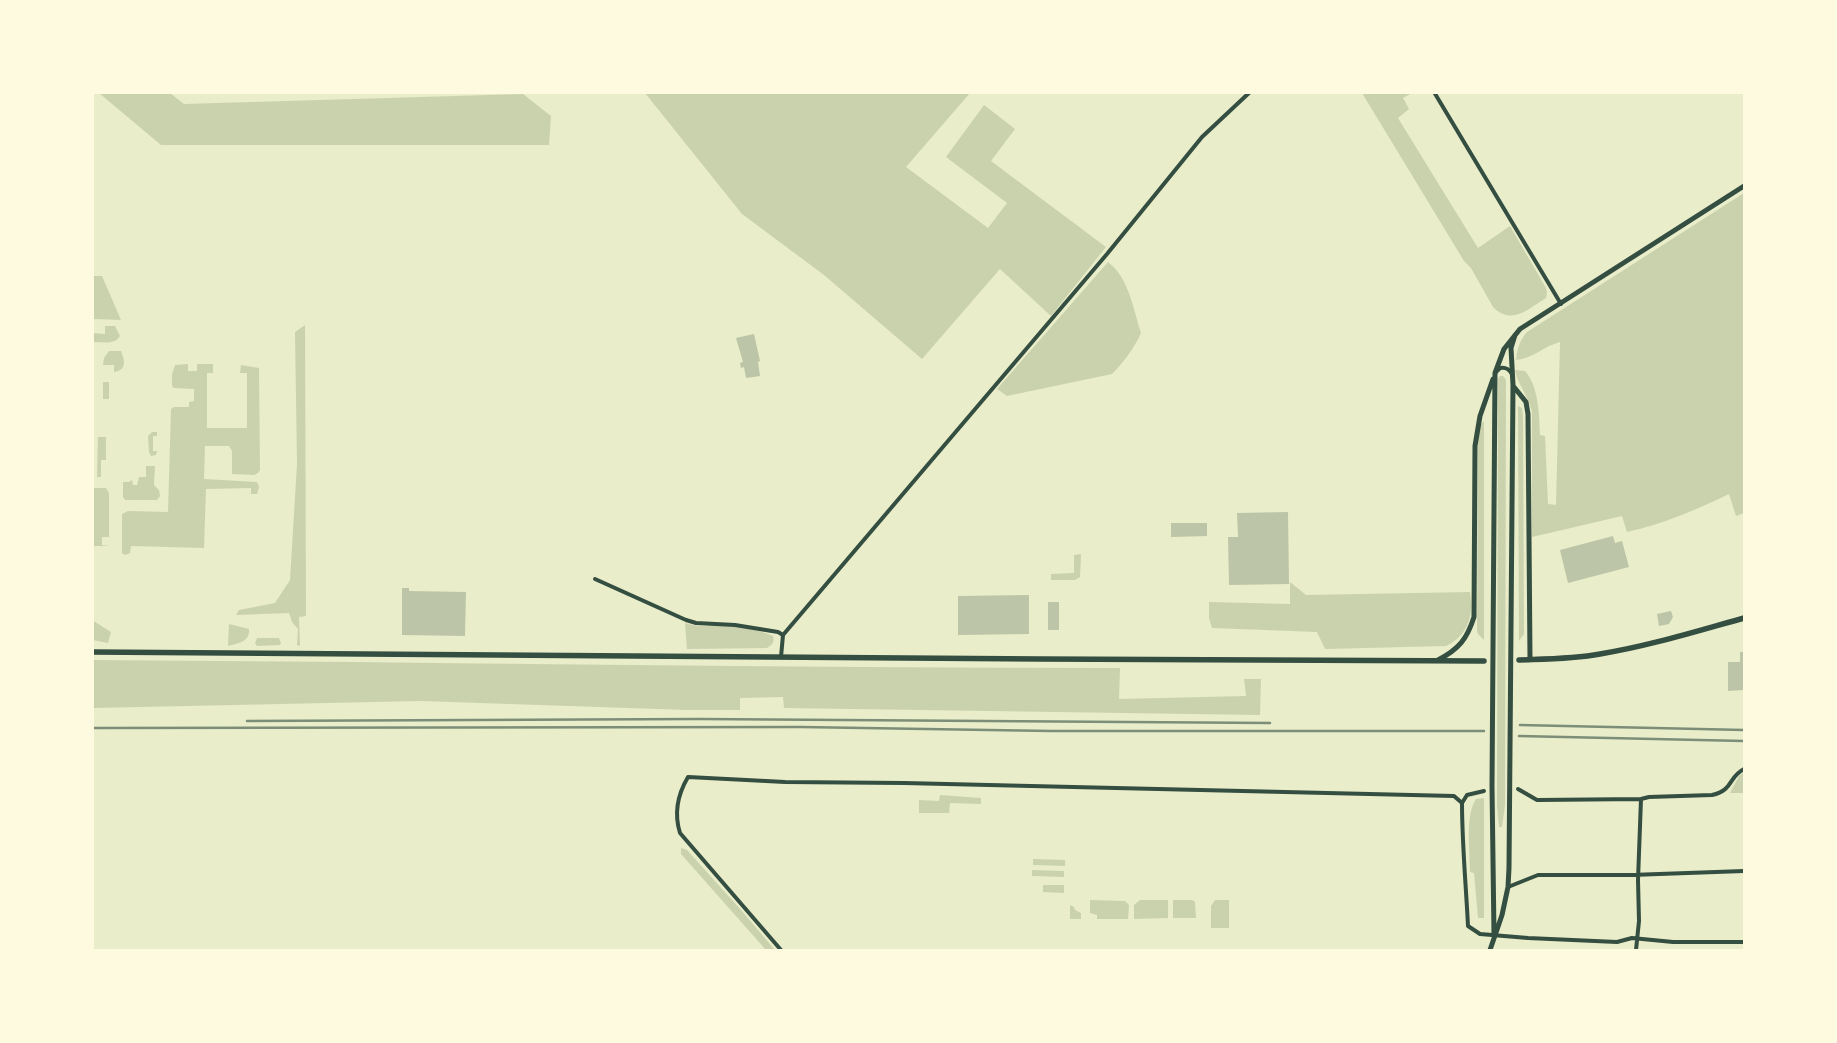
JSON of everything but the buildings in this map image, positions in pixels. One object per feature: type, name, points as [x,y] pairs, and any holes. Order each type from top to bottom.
[{"type":"main road","points":[[1437,661],[1460,646],[1474,617],[1475,446],[1480,416],[1504,349],[1516,332],[1744,186]]},
{"type":"main road","points":[[1490,950],[1502,915],[1508,887],[1509,868],[1513,385],[1511,348],[1516,332]]},
{"type":"main road","points":[[1494,375],[1492,786],[1494,935]]},
{"type":"main road","points":[[1513,385],[1526,402],[1528,414],[1530,660]]},
{"type":"main road","points":[[1520,660],[1580,657],[1610,652],[1744,618]]},
{"type":"main road","points":[[92,652],[1484,660]]},
{"type":"street","points":[[781,657],[783,635],[1112,248],[1202,137],[1250,92]]},
{"type":"street","points":[[1434,92],[1561,304]]},
{"type":"street","points":[[1494,375],[1500,368],[1505,367],[1513,376]]},
{"type":"street","points":[[595,579],[696,623],[735,625],[778,632],[783,635]]},
{"type":"street","points":[[1518,789],[1538,800],[1641,799],[1649,797],[1712,795],[1722,793],[1728,788],[1738,772],[1744,769]]},
{"type":"street","points":[[781,950],[680,833],[677,812],[682,786],[688,777],[785,782],[1454,796],[1462,803]]},
{"type":"street","points":[[1484,791],[1467,795],[1462,803],[1462,849],[1466,864],[1468,926],[1480,934],[1617,942],[1637,939],[1673,942],[1744,942]]},
{"type":"street","points":[[1636,950],[1641,799]]},
{"type":"street","points":[[1508,887],[1538,875],[1744,871]]},
{"type":"green space","points":[[99,93],[170,93],[184,104],[523,94],[551,116],[549,145],[161,145]]},
{"type":"green space","points":[[645,93],[970,93],[906,167],[988,228],[1007,203],[946,157],[984,105],[1015,129],[991,161],[1106,247],[1051,316],[1000,269],[922,359],[824,275],[742,214]]},
{"type":"green space","points":[[1362,93],[1412,93],[1403,98],[1409,109],[1398,118],[1478,248],[1510,226],[1546,288],[1546,298],[1520,314],[1507,315],[1500,313],[1493,307],[1471,268],[1464,261]]},
{"type":"green space","points":[[1744,193],[1744,513],[1736,516],[1729,494],[1679,516],[1627,532],[1622,516],[1532,537],[1532,412],[1515,370],[1525,371],[1530,377],[1536,393],[1540,435],[1545,436],[1548,504],[1556,505],[1560,342],[1516,360],[1522,338],[1527,332]]},
{"type":"green space","points":[[1108,262],[1121,276],[1126,285],[1141,333],[1120,365],[1112,374],[1007,396],[997,389]]},
{"type":"green space","points":[[93,276],[102,276],[121,320],[93,319]]},
{"type":"green space","points":[[305,325],[306,616],[299,617],[300,646],[297,645],[298,629],[292,622],[289,613],[236,615],[239,610],[275,603],[290,580],[297,464],[295,332]]},
{"type":"green space","points":[[105,326],[115,326],[120,336],[118,339],[112,342],[93,342],[93,333],[105,334]]},
{"type":"green space","points":[[109,351],[121,351],[124,364],[118,371],[114,372],[114,365],[103,365],[104,358]]},
{"type":"green space","points":[[188,364],[188,371],[197,371],[197,364],[213,364],[213,373],[207,373],[207,428],[247,428],[247,373],[240,373],[241,365],[259,368],[260,470],[254,475],[232,474],[232,451],[229,446],[205,446],[204,479],[257,482],[259,487],[257,494],[251,494],[251,488],[206,489],[204,548],[131,546],[130,553],[125,555],[122,553],[122,514],[128,511],[168,512],[171,409],[174,407],[189,407],[189,402],[194,401],[194,389],[174,388],[172,386],[172,374],[175,365]]},
{"type":"green space","points":[[1500,376],[1503,376],[1506,380],[1505,805],[1502,827],[1499,827],[1497,805],[1498,379]]},
{"type":"green space","points":[[103,382],[109,382],[109,399],[103,399]]},
{"type":"green space","points":[[1518,406],[1522,408],[1523,416],[1524,634],[1519,641]]},
{"type":"green space","points":[[1484,421],[1484,640],[1477,631],[1478,447],[1479,427]]},
{"type":"green space","points":[[152,432],[157,432],[157,436],[153,436],[153,451],[157,451],[156,455],[151,456],[148,436]]},
{"type":"green space","points":[[98,437],[106,437],[106,460],[101,460],[101,477],[97,477]]},
{"type":"green space","points":[[146,466],[155,466],[154,485],[159,490],[160,496],[157,500],[125,500],[123,497],[123,482],[132,480],[133,485],[137,485],[139,477],[146,477]]},
{"type":"green space","points":[[93,488],[106,488],[109,493],[109,537],[102,537],[102,545],[109,546],[93,546]]},
{"type":"green space","points":[[1081,554],[1080,577],[1075,580],[1051,580],[1051,574],[1074,573],[1074,555]]},
{"type":"green space","points":[[1290,582],[1306,595],[1470,592],[1470,617],[1460,637],[1446,646],[1325,649],[1317,632],[1212,628],[1209,618],[1209,602],[1290,604]]},
{"type":"green space","points":[[92,620],[111,632],[108,643],[93,640]]},
{"type":"green space","points":[[685,623],[740,627],[763,632],[774,638],[772,644],[767,648],[687,649]]},
{"type":"green space","points":[[229,624],[249,629],[248,637],[240,643],[228,646]]},
{"type":"green space","points":[[257,638],[279,638],[281,643],[280,645],[257,646],[255,643]]},
{"type":"green space","points":[[93,660],[1120,668],[1119,699],[1246,696],[1244,679],[1261,679],[1260,715],[784,708],[783,697],[740,698],[740,710],[421,701],[93,708]]},
{"type":"green space","points":[[1744,772],[1744,793],[1730,793],[1739,776]]},
{"type":"green space","points":[[940,795],[981,798],[981,804],[950,803],[949,813],[919,813],[919,800],[939,801]]},
{"type":"green space","points":[[1484,798],[1484,918],[1478,918],[1474,873],[1470,872],[1469,824],[1470,814],[1476,799]]},
{"type":"green space","points":[[681,848],[687,850],[775,950],[766,950],[681,854]]},
{"type":"green space","points":[[1033,859],[1065,860],[1065,866],[1033,865]]},
{"type":"green space","points":[[1032,870],[1064,871],[1064,877],[1032,876]]},
{"type":"green space","points":[[1043,885],[1064,885],[1064,893],[1043,892]]},
{"type":"green space","points":[[1090,900],[1125,901],[1129,905],[1128,919],[1097,919],[1097,915],[1090,913]]},
{"type":"green space","points":[[1140,900],[1168,900],[1168,918],[1134,919],[1134,905]]},
{"type":"green space","points":[[1173,900],[1192,900],[1195,902],[1196,918],[1173,918]]},
{"type":"green space","points":[[1215,900],[1229,900],[1229,928],[1211,928],[1211,906]]},
{"type":"green space","points":[[1070,905],[1081,913],[1081,919],[1070,919]]},
{"type":"railway","points":[[247,721],[699,719],[1270,723]]},
{"type":"railway","points":[[1520,725],[1744,730]]},
{"type":"railway","points":[[92,728],[801,727],[1051,731],[1484,731]]},
{"type":"railway","points":[[1519,736],[1744,741]]}]
